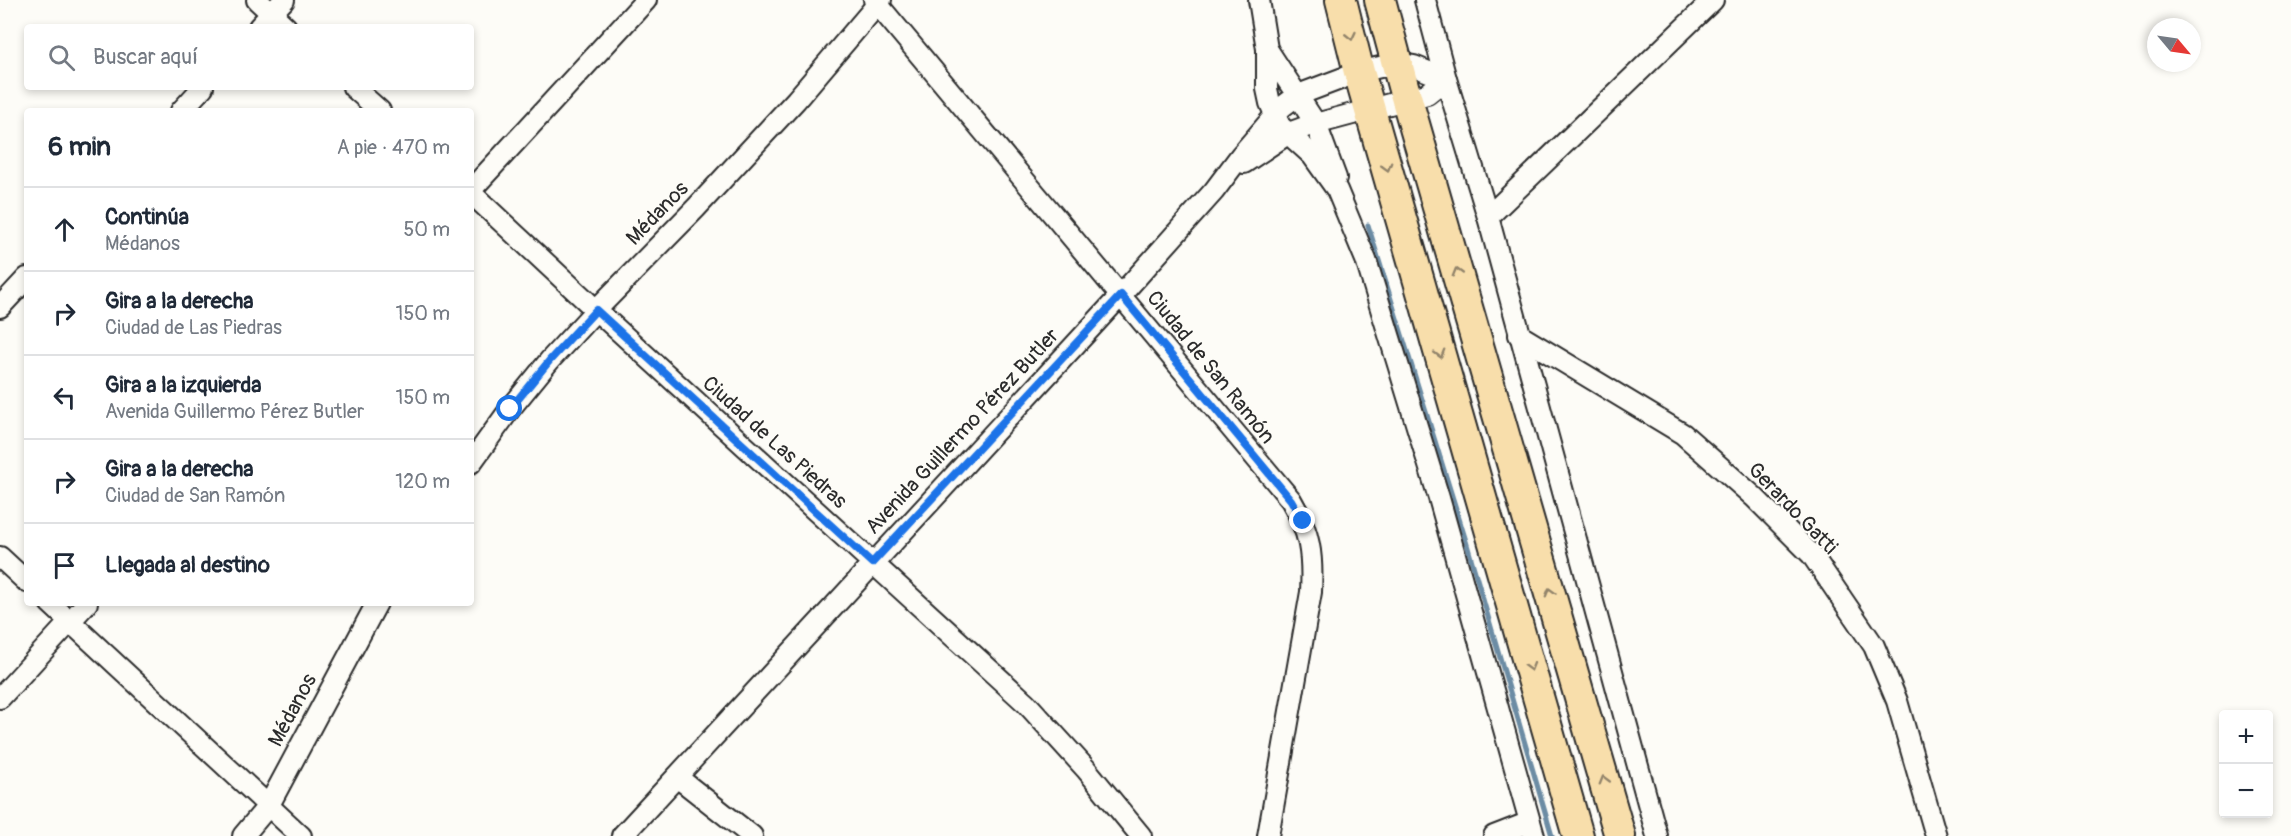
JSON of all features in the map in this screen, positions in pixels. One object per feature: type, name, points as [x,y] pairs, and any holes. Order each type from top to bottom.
[{"type":"highway","points":[[1341,0],[1370,111],[1578,836]]},
{"type":"highway","points":[[1380,0],[1620,836]]},
{"type":"street","points":[[257,0],[283,24]]},
{"type":"street","points":[[474,188],[646,0]]},
{"type":"street","points":[[1259,0],[1267,49],[1267,89],[1275,115],[1280,126],[1312,155],[1337,190],[1366,260],[1432,476],[1532,829],[1494,836]]},
{"type":"street","points":[[1425,0],[1446,79],[1488,217],[1657,836]]},
{"type":"street","points":[[1488,217],[1713,0]]},
{"type":"street","name":"Ciudad de San Ramón","points":[[877,1],[1291,500],[1303,521],[1313,564],[1311,592],[1268,836]]},
{"type":"street","name":"Médanos","points":[[474,459],[510,409],[550,360],[796,100],[877,1]]},
{"type":"street","points":[[1267,49],[1316,124],[1336,176],[1337,190]]},
{"type":"street","points":[[1214,191],[1275,115],[1298,95],[1359,72],[1397,63],[1414,66],[1446,79]]},
{"type":"street","points":[[1214,191],[1251,158],[1289,133],[1408,101],[1427,94],[1446,79]]},
{"type":"street","points":[[184,108],[200,90]]},
{"type":"street","points":[[356,90],[377,108]]},
{"type":"street","name":"Avenida Guillermo Pérez Butler","points":[[622,836],[1121,295],[1214,191]]},
{"type":"street","name":"Ciudad de Las Piedras","points":[[474,194],[596,310],[1026,703],[1086,769],[1142,836]]},
{"type":"street","points":[[0,307],[24,281]]},
{"type":"street","name":"Gerardo Gatti","points":[[1519,335],[1683,434],[1754,497],[1812,555],[1874,646],[1898,700],[1936,836]]},
{"type":"street","points":[[0,557],[24,579]]},
{"type":"street","points":[[53,606],[301,836]]},
{"type":"street","points":[[0,698],[84,606]]},
{"type":"street","name":"Médanos","points":[[243,836],[269,805],[375,606]]},
{"type":"street","points":[[677,777],[752,836]]},
{"type":"waterway","points":[[1368,225],[1466,541],[1552,836]]},
{"type":"route","points":[[510,409],[550,360],[596,310],[872,563],[1121,295],[1291,500],[1303,521]]}]
